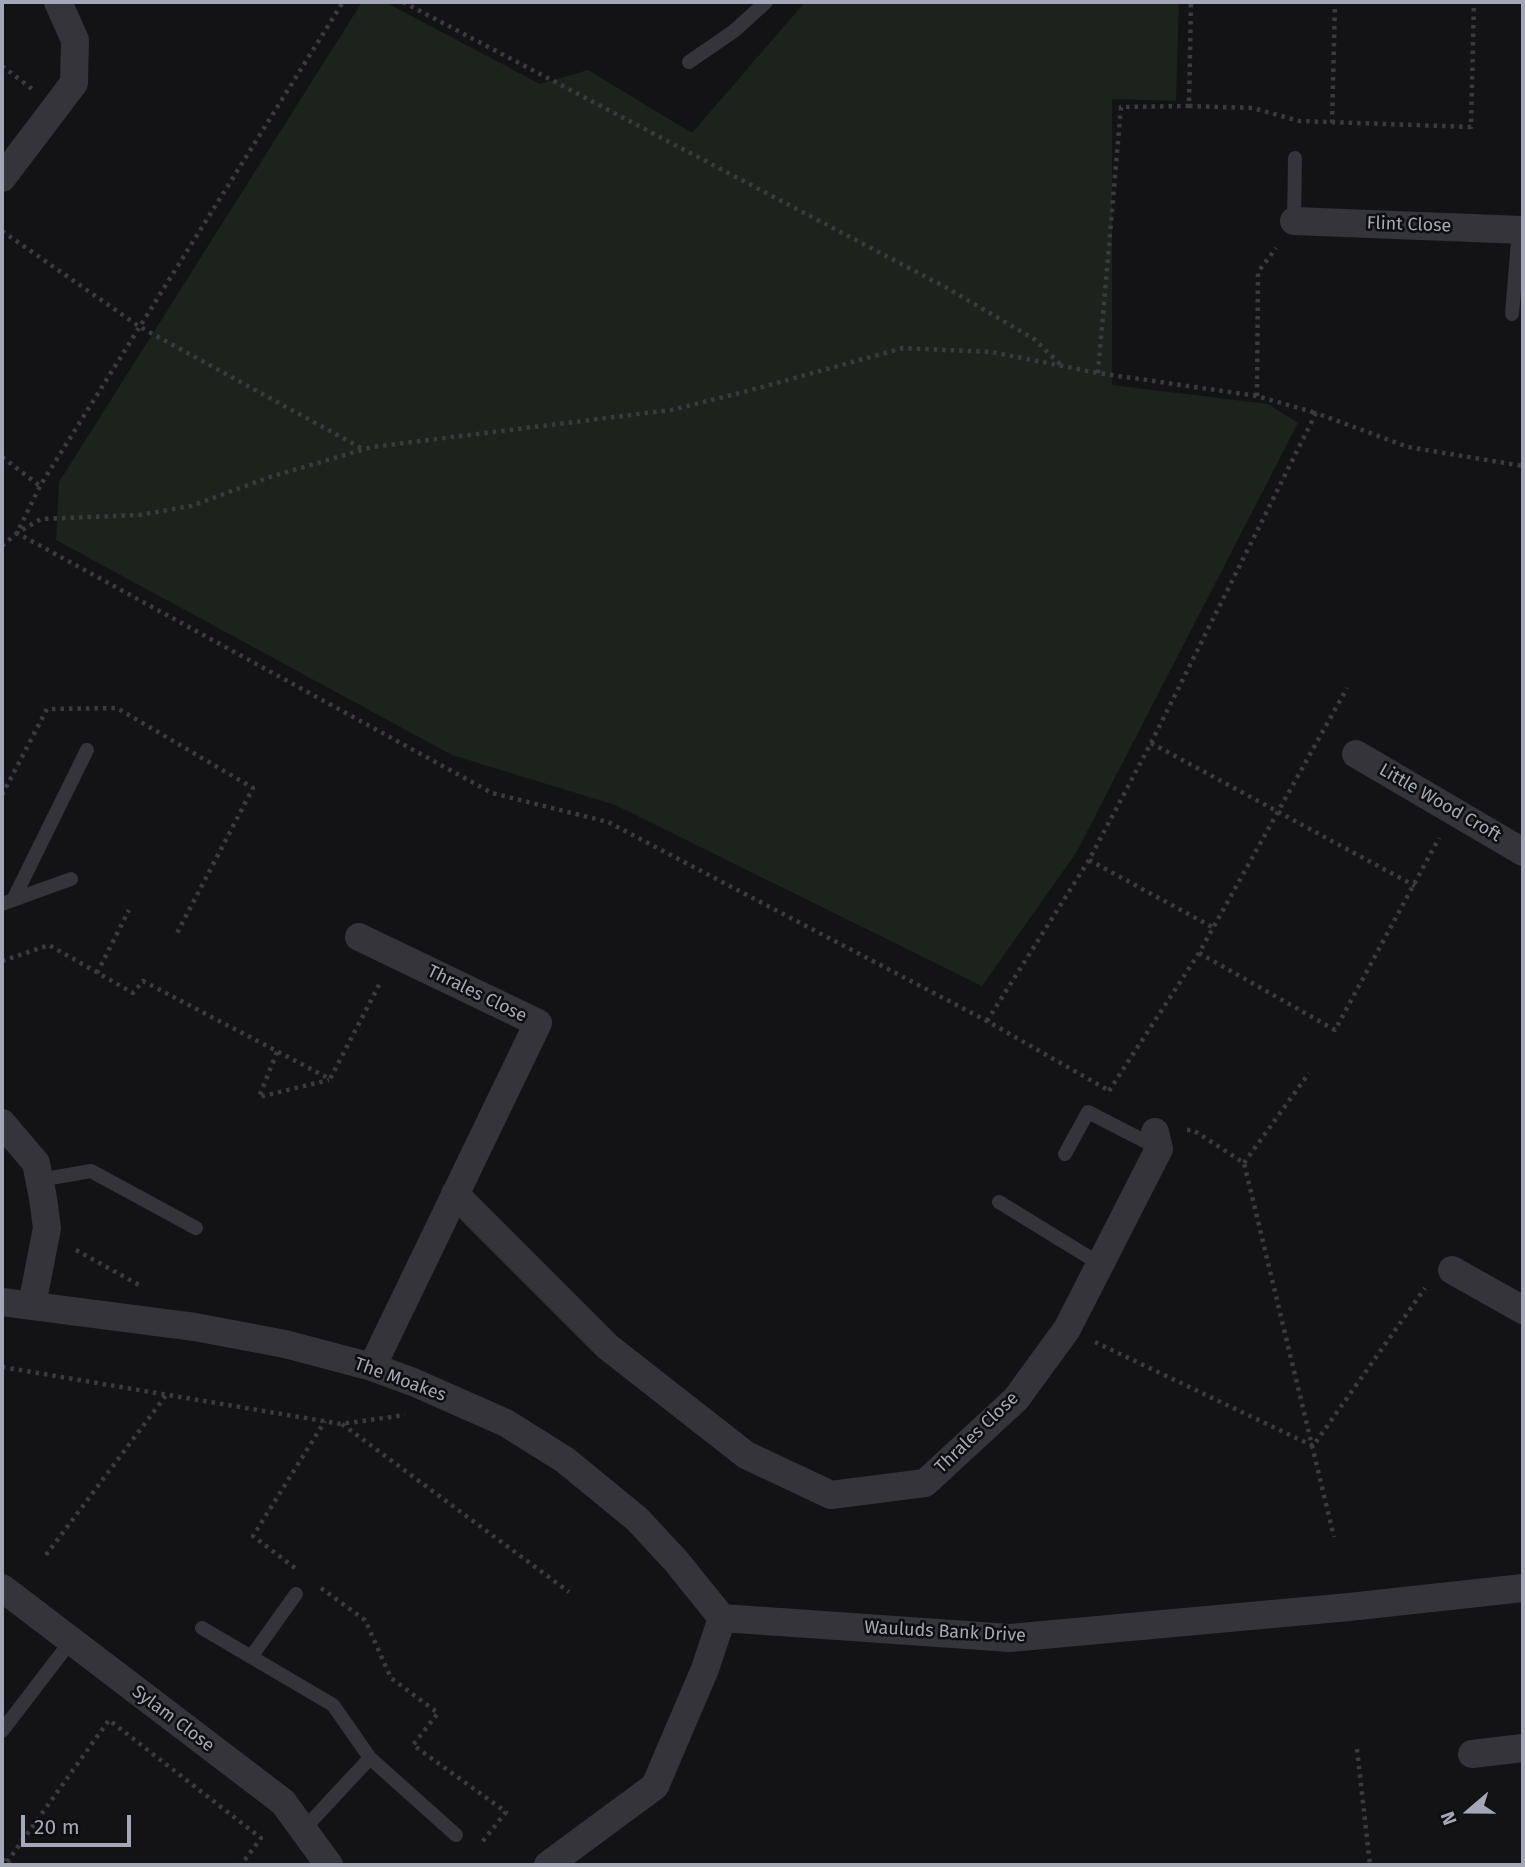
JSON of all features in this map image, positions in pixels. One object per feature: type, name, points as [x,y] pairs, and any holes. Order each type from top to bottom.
[{"type":"street","points":[[2,178],[74,83],[75,40],[58,2]]},
{"type":"street","name":"Flint Close","points":[[1294,221],[1521,230]]},
{"type":"street","name":"Little Wood Croft","points":[[1356,754],[1523,852]]},
{"type":"street","name":"Thrales Close","points":[[359,937],[538,1023],[372,1367]]},
{"type":"street","points":[[2,1124],[36,1163],[47,1228],[32,1305]]},
{"type":"street","name":"Thrales Close","points":[[455,1194],[618,1355],[746,1455],[831,1495],[925,1483],[1016,1399],[1067,1329],[1101,1264],[1157,1140]]},
{"type":"street","points":[[1452,1270],[1521,1304]]},
{"type":"street","name":"The Moakes","points":[[2,1302],[153,1322],[285,1344],[372,1367],[506,1423],[574,1468],[637,1519],[676,1561],[722,1618]]},
{"type":"street","name":"Sylam Close","points":[[2,1588],[283,1802],[329,1865]]},
{"type":"street","name":"Wauluds Bank Drive","points":[[722,1618],[1010,1638],[1523,1588]]},
{"type":"street","points":[[548,1865],[654,1786],[705,1669],[722,1618]]},
{"type":"street","points":[[1472,1754],[1523,1748]]},
{"type":"lane","points":[[689,62],[734,31],[766,2]]},
{"type":"lane","points":[[1294,221],[1295,158]]},
{"type":"lane","points":[[1512,314],[1521,230]]},
{"type":"lane","points":[[7,902],[87,750]]},
{"type":"lane","points":[[7,902],[71,879]]},
{"type":"lane","points":[[1065,1154],[1088,1112],[1157,1140]]},
{"type":"lane","points":[[39,1180],[91,1171],[196,1228]]},
{"type":"lane","points":[[999,1202],[1101,1264]]},
{"type":"lane","points":[[251,1657],[296,1594]]},
{"type":"lane","points":[[202,1628],[333,1705],[370,1758],[456,1835]]},
{"type":"lane","points":[[2,1731],[71,1641]]},
{"type":"lane","points":[[303,1830],[370,1758]]},
{"type":"path","points":[[17,533],[40,486],[344,2]]},
{"type":"path","points":[[403,2],[947,288],[1034,339],[1063,366]]},
{"type":"path","points":[[1189,106],[1191,2]]},
{"type":"path","points":[[1332,123],[1335,2]]},
{"type":"path","points":[[1098,373],[1121,107],[1253,108],[1298,121],[1471,127],[1474,2]]},
{"type":"path","points":[[1257,396],[1258,272],[1294,221]]},
{"type":"path","points":[[2,231],[140,327],[364,450]]},
{"type":"path","points":[[2,546],[17,533],[41,519],[139,515],[191,506],[270,477],[364,450],[671,410],[903,348],[991,352],[1098,373],[1257,396],[1316,412],[1408,447],[1523,466]]},
{"type":"path","points":[[987,1021],[1089,860],[1151,743],[1316,412]]},
{"type":"path","points":[[2,457],[40,486]]},
{"type":"path","points":[[17,533],[492,793],[608,822],[987,1021],[1120,1097]]},
{"type":"path","points":[[1109,1091],[1214,928],[1347,688]]},
{"type":"path","points":[[2,795],[47,709],[117,708],[253,788],[176,935]]},
{"type":"path","points":[[1151,743],[1415,886]]},
{"type":"path","points":[[1199,953],[1335,1030],[1454,811]]},
{"type":"path","points":[[1089,860],[1214,928]]},
{"type":"path","points":[[97,973],[129,910]]},
{"type":"path","points":[[2,961],[49,945],[134,993],[143,981],[330,1079]]},
{"type":"path","points":[[277,1052],[259,1097],[330,1079],[395,954]]},
{"type":"path","points":[[1244,1163],[1309,1073]]},
{"type":"path","points":[[1157,1140],[1193,1130],[1244,1163],[1334,1537]]},
{"type":"path","points":[[44,1243],[71,1248],[143,1287],[153,1322]]},
{"type":"path","points":[[1313,1446],[1425,1287],[1452,1270]]},
{"type":"path","points":[[1067,1329],[1313,1446]]},
{"type":"path","points":[[2,1367],[341,1424],[406,1415],[426,1388]]},
{"type":"path","points":[[46,1555],[167,1394]]},
{"type":"path","points":[[304,1575],[253,1536],[325,1421]]},
{"type":"path","points":[[341,1424],[569,1592]]},
{"type":"path","points":[[314,1582],[365,1620],[391,1678],[438,1713],[414,1745],[506,1812],[480,1844]]},
{"type":"path","points":[[6,1862],[109,1720],[261,1838],[241,1865]]},
{"type":"path","points":[[1357,1749],[1370,1865]]},
{"type":"shaded area","points":[[362,2],[385,2],[540,84],[588,70],[692,133],[805,2],[1179,2],[1176,101],[1112,99],[1112,385],[1268,404],[1298,423],[1076,853],[982,986],[615,805],[452,755],[56,540],[59,482]]}]
